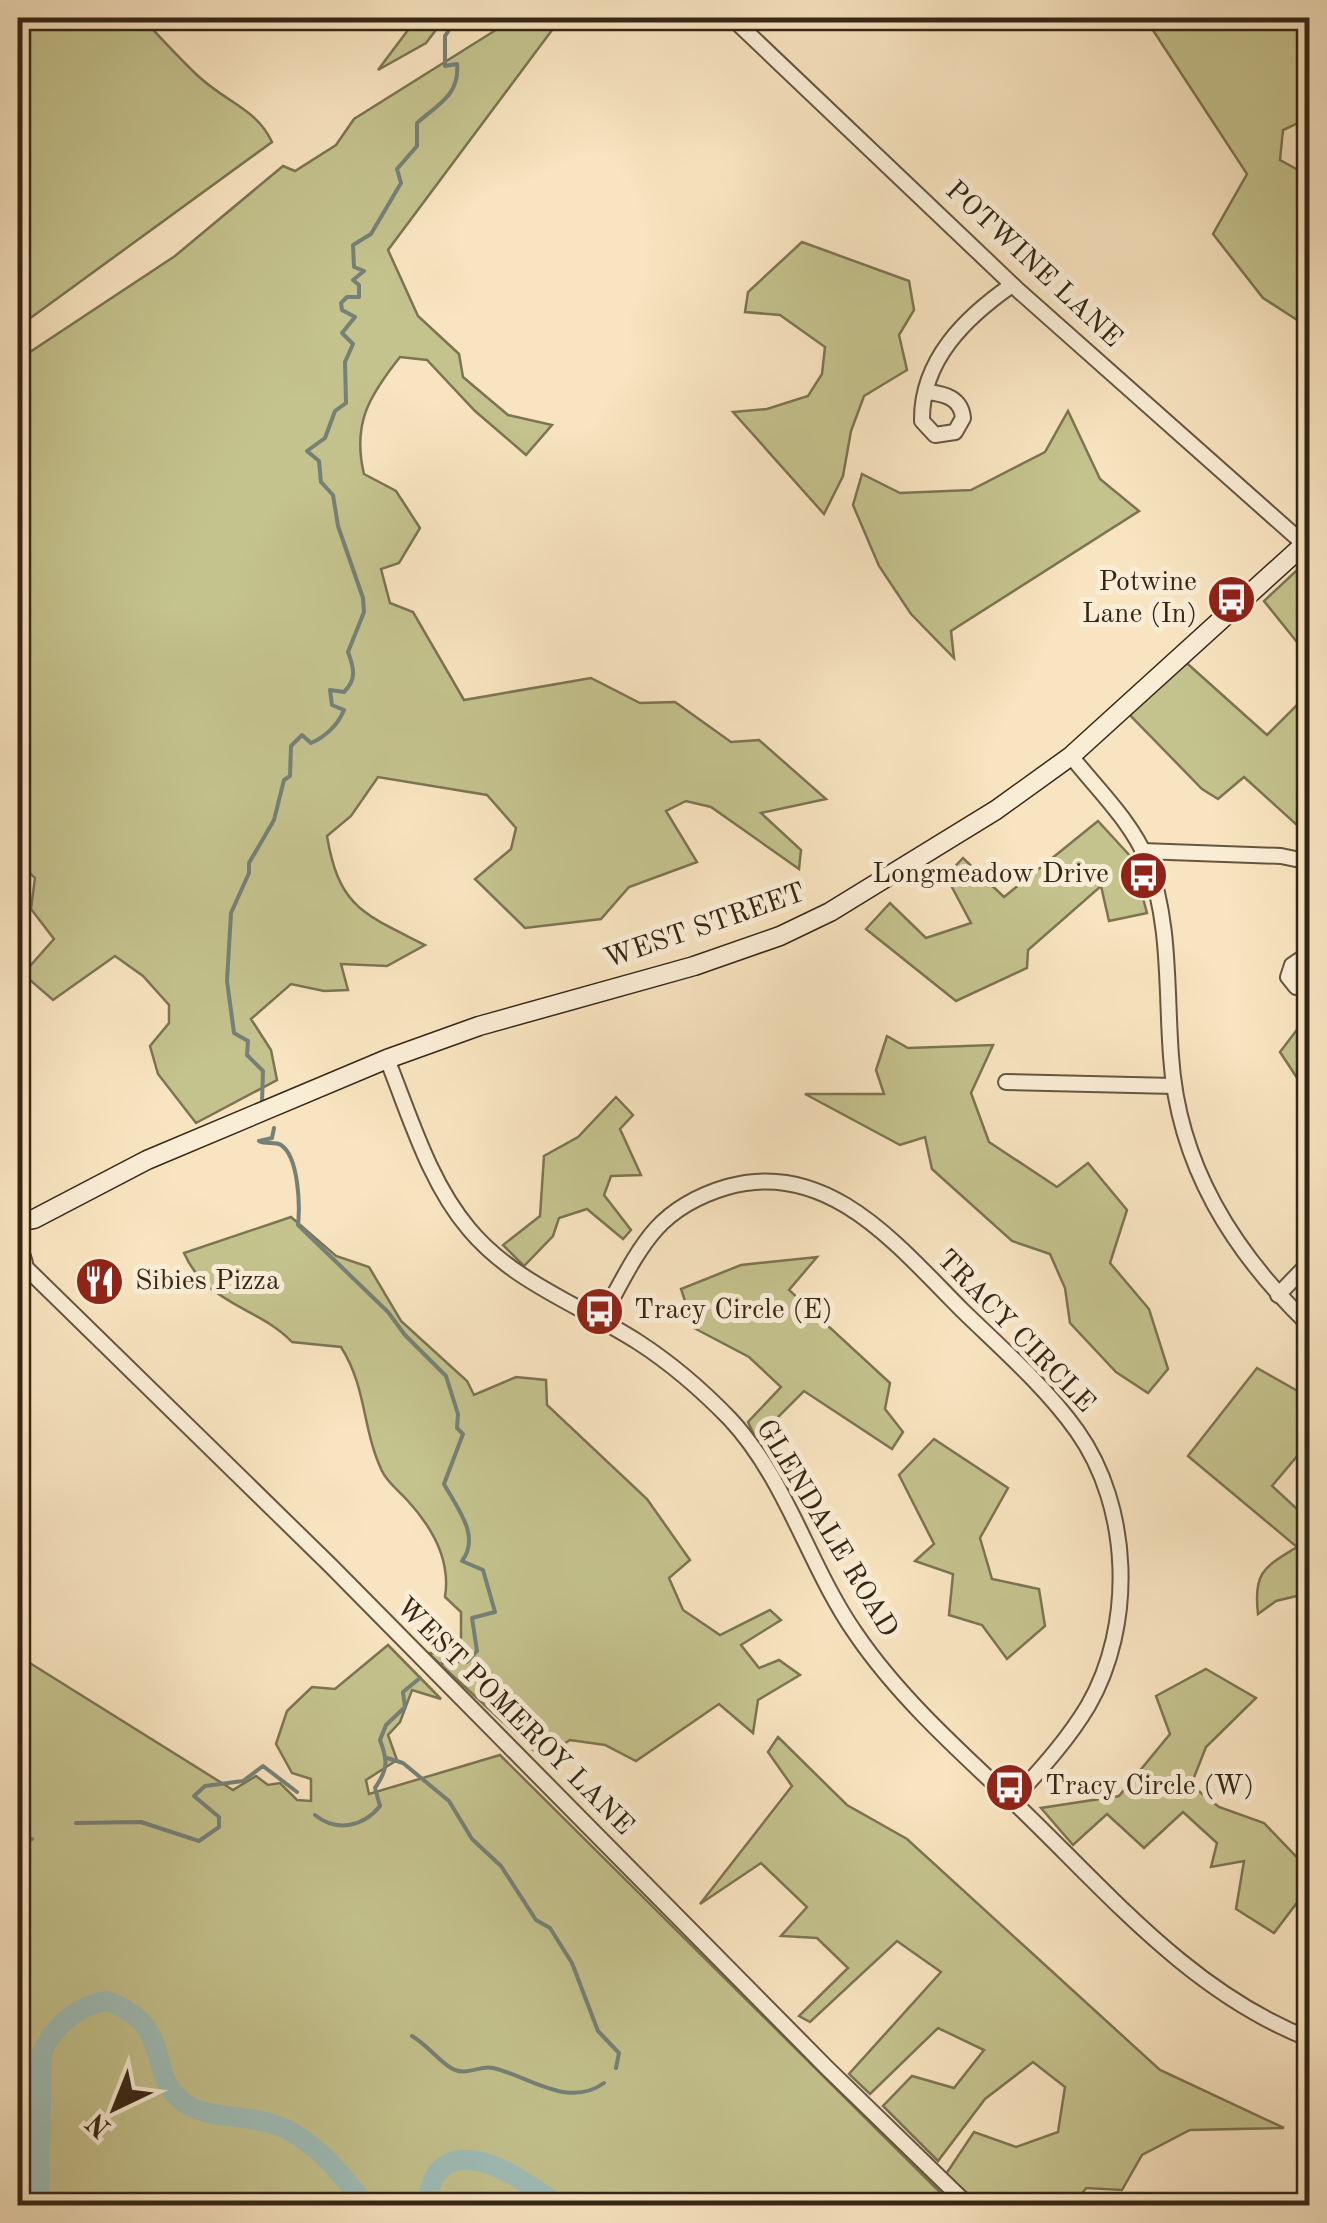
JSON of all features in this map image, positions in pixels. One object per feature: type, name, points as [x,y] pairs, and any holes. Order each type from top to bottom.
[{"type":"main road","name":"WEST STREET","points":[[18,1242],[26,1220],[146,1160],[387,1059],[479,1026],[694,966],[780,936],[878,883],[996,810],[1071,756],[1307,542]]},
{"type":"main road","points":[[18,1234],[18,1242]]},
{"type":"street","name":"POTWINE LANE","points":[[732,18],[1012,285],[1307,542]]},
{"type":"street","points":[[928,392],[950,338],[1012,285]]},
{"type":"street","points":[[1071,756],[1142,851],[1163,917],[1174,1086],[1188,1148],[1205,1190],[1242,1253],[1310,1326]]},
{"type":"street","points":[[1142,851],[1282,856],[1310,862]]},
{"type":"street","points":[[1310,954],[1292,966],[1288,977],[1296,988],[1310,977]]},
{"type":"street","name":"GLENDALE ROAD","points":[[387,1059],[436,1178],[468,1228],[521,1276],[600,1320],[682,1373],[733,1422],[769,1473],[856,1636],[904,1694],[1180,1962],[1232,2002],[1310,2039]]},
{"type":"street","points":[[1006,1082],[1174,1086]]},
{"type":"street","name":"TRACY CIRCLE","points":[[600,1320],[646,1242],[682,1206],[736,1185],[793,1183],[839,1199],[880,1229],[1044,1390],[1078,1432],[1098,1469],[1115,1526],[1120,1594],[1109,1654],[1090,1702],[1064,1743],[1012,1801]]},
{"type":"street","name":"WEST POMEROY LANE","points":[[18,1242],[21,1262],[969,2206]]},
{"type":"street","points":[[1278,1295],[1310,1262]]},
{"type":"shaded area","points":[[18,18],[142,18],[197,75],[249,113],[272,142],[18,327]]},
{"type":"shaded area","points":[[417,18],[445,18],[426,43],[378,70]]},
{"type":"shaded area","points":[[515,18],[561,18],[388,250],[418,316],[459,354],[463,377],[508,415],[552,425],[526,455],[475,411],[427,360],[400,357],[372,398],[360,440],[364,474],[396,491],[420,528],[399,563],[381,569],[390,603],[413,612],[464,700],[591,678],[640,703],[675,702],[731,742],[759,740],[826,799],[761,813],[801,850],[799,869],[711,807],[686,801],[666,811],[697,862],[629,887],[601,919],[525,928],[475,879],[511,849],[516,828],[487,795],[378,777],[351,816],[327,836],[332,860],[347,894],[358,906],[425,945],[387,966],[341,964],[348,990],[324,991],[291,984],[251,1019],[271,1050],[277,1080],[196,1123],[158,1074],[150,1046],[169,1023],[169,1005],[143,976],[115,956],[53,1000],[23,974],[54,939],[31,909],[35,878],[18,862],[18,360],[175,256],[283,166],[295,171],[336,145],[354,119]]},
{"type":"shaded area","points":[[1145,18],[1309,18],[1309,118],[1283,130],[1280,160],[1309,176],[1308,327],[1263,298],[1213,234],[1247,174]]},
{"type":"shaded area","points":[[802,242],[909,281],[914,310],[899,335],[907,370],[864,396],[851,431],[843,476],[824,514],[733,412],[767,409],[808,396],[822,374],[825,347],[780,315],[745,312],[748,292]]},
{"type":"shaded area","points":[[1068,411],[1100,479],[1139,511],[951,631],[954,658],[911,614],[879,566],[853,505],[862,474],[900,493],[971,490],[1045,452]]},
{"type":"shaded area","points":[[1309,559],[1309,657],[1264,601]]},
{"type":"shaded area","points":[[1180,657],[1267,735],[1309,693],[1309,836],[1244,777],[1218,799],[1202,789],[1124,709]]},
{"type":"shaded area","points":[[1098,821],[1132,858],[1147,913],[1109,921],[1101,886],[1028,950],[1027,968],[956,1001],[866,929],[890,903],[926,938],[971,923],[946,876],[963,858],[1004,897]]},
{"type":"shaded area","points":[[1309,1014],[1309,1096],[1280,1052]]},
{"type":"shaded area","points":[[887,1036],[908,1048],[993,1045],[971,1093],[989,1142],[1057,1187],[1088,1163],[1127,1210],[1110,1263],[1149,1309],[1168,1369],[1148,1393],[1116,1372],[1070,1323],[1065,1288],[1050,1254],[1012,1241],[932,1169],[925,1137],[900,1145],[805,1094],[884,1094],[876,1070]]},
{"type":"shaded area","points":[[616,1097],[633,1115],[620,1129],[641,1175],[611,1176],[604,1195],[631,1230],[623,1239],[587,1209],[559,1218],[553,1236],[524,1266],[503,1245],[540,1216],[544,1156],[578,1137]]},
{"type":"shaded area","points":[[291,1217],[336,1256],[369,1267],[401,1321],[467,1381],[474,1395],[516,1377],[546,1380],[547,1405],[647,1499],[690,1560],[669,1578],[683,1610],[720,1635],[770,1610],[781,1620],[741,1645],[759,1668],[779,1660],[800,1675],[758,1700],[753,1733],[719,1704],[636,1761],[605,1745],[570,1740],[542,1758],[428,1653],[449,1654],[461,1641],[461,1612],[445,1597],[445,1570],[432,1533],[382,1471],[356,1378],[341,1347],[292,1342],[264,1320],[219,1295],[194,1270],[184,1253]]},
{"type":"shaded area","points":[[817,1257],[789,1290],[890,1383],[885,1409],[903,1432],[892,1449],[804,1391],[756,1439],[748,1422],[781,1387],[749,1357],[694,1328],[681,1289],[741,1265]]},
{"type":"shaded area","points":[[1257,1368],[1310,1398],[1309,1442],[1272,1486],[1309,1520],[1309,1593],[1276,1601],[1258,1614],[1257,1588],[1264,1572],[1297,1547],[1188,1456]]},
{"type":"shaded area","points":[[934,1439],[1008,1488],[980,1538],[992,1579],[1039,1589],[1045,1626],[1007,1659],[982,1625],[949,1615],[953,1574],[915,1561],[934,1544],[899,1475]]},
{"type":"shaded area","points":[[388,1645],[441,1699],[412,1690],[400,1722],[388,1735],[397,1760],[366,1780],[369,1794],[500,1755],[953,2205],[21,2205],[18,1667],[25,1660],[233,1790],[256,1776],[268,1785],[280,1783],[297,1800],[311,1801],[311,1779],[292,1773],[276,1744],[287,1711],[312,1687],[335,1689]]},
{"type":"shaded area","points":[[1206,1669],[1256,1698],[1206,1747],[1191,1785],[1219,1807],[1264,1823],[1309,1870],[1309,1912],[1296,1904],[1274,1933],[1236,1909],[1244,1861],[1211,1867],[1217,1843],[1183,1812],[1144,1848],[1107,1814],[1073,1845],[1041,1808],[1119,1796],[1170,1734],[1156,1696]]},
{"type":"shaded area","points":[[778,1737],[847,1805],[907,1839],[1160,2070],[1284,2128],[1190,2130],[1142,2155],[1122,2190],[1086,2188],[1074,2205],[980,2205],[946,2174],[974,2132],[1016,2147],[1058,2132],[1065,2087],[1033,2062],[985,2099],[938,2161],[883,2106],[912,2076],[954,2088],[984,2050],[938,2028],[870,2094],[849,2074],[941,1972],[897,1941],[810,2022],[799,2016],[848,1968],[817,1938],[781,1936],[807,1907],[761,1863],[700,1904],[792,1786],[768,1752]]},
{"type":"waterway","points":[[262,1102],[263,1071],[247,1055],[248,1041],[234,1033],[227,981],[231,913],[249,873],[249,863],[274,820],[284,780],[290,776],[291,746],[302,735],[311,743],[321,737],[344,710],[332,705],[330,690],[344,692],[351,683],[353,668],[348,652],[364,612],[363,598],[338,526],[333,495],[321,482],[319,461],[307,451],[325,438],[335,411],[346,403],[345,362],[353,344],[342,333],[355,317],[342,310],[341,303],[347,297],[359,297],[359,285],[353,280],[364,271],[354,267],[353,245],[371,234],[401,183],[397,169],[417,146],[417,123],[446,98],[455,84],[457,64],[445,66],[445,36],[457,18]]},
{"type":"waterway","points":[[274,1128],[272,1138],[259,1141],[281,1145],[292,1160],[298,1225],[388,1312],[446,1376],[458,1414],[457,1428],[463,1434],[444,1484],[468,1532],[469,1542],[462,1561],[483,1570],[495,1612],[472,1618],[477,1651],[467,1662],[448,1660],[440,1665]]},
{"type":"waterway","points":[[315,1815],[332,1824],[350,1825],[380,1806],[375,1788],[385,1765],[380,1740],[386,1725],[405,1707],[403,1692],[420,1678]]},
{"type":"waterway","points":[[387,1758],[403,1763],[449,1801],[472,1839],[501,1866],[536,1920],[550,1928],[572,1963],[598,2031],[619,2053],[616,2068]]},
{"type":"waterway","points":[[76,1823],[141,1822],[199,1841],[219,1827],[219,1817],[194,1796],[205,1786],[243,1781],[263,1766],[297,1792]]},
{"type":"waterway","points":[[18,1847],[32,1839]]},
{"type":"waterway","points":[[39,2206],[42,2052],[68,2018],[107,2001],[143,2024],[152,2037],[171,2090],[183,2102],[204,2112],[262,2121],[287,2130],[325,2158],[366,2206]]},
{"type":"waterway","points":[[412,2036],[455,2070],[493,2068],[563,2092],[577,2093],[604,2083]]},
{"type":"waterway","points":[[18,2134],[39,2129]]},
{"type":"waterway","points":[[426,2206],[435,2176],[447,2164],[462,2160],[497,2167],[559,2206]]},
{"type":"place","name":"Potwine Lane (In)","points":[[1232,599]]},
{"type":"place","name":"Longmeadow Drive","points":[[1144,875]]},
{"type":"place","name":"Sibies Pizza","points":[[100,1282]]},
{"type":"place","name":"Tracy Circle (E)","points":[[599,1311]]},
{"type":"place","name":"Tracy Circle (W)","points":[[1010,1787]]}]
